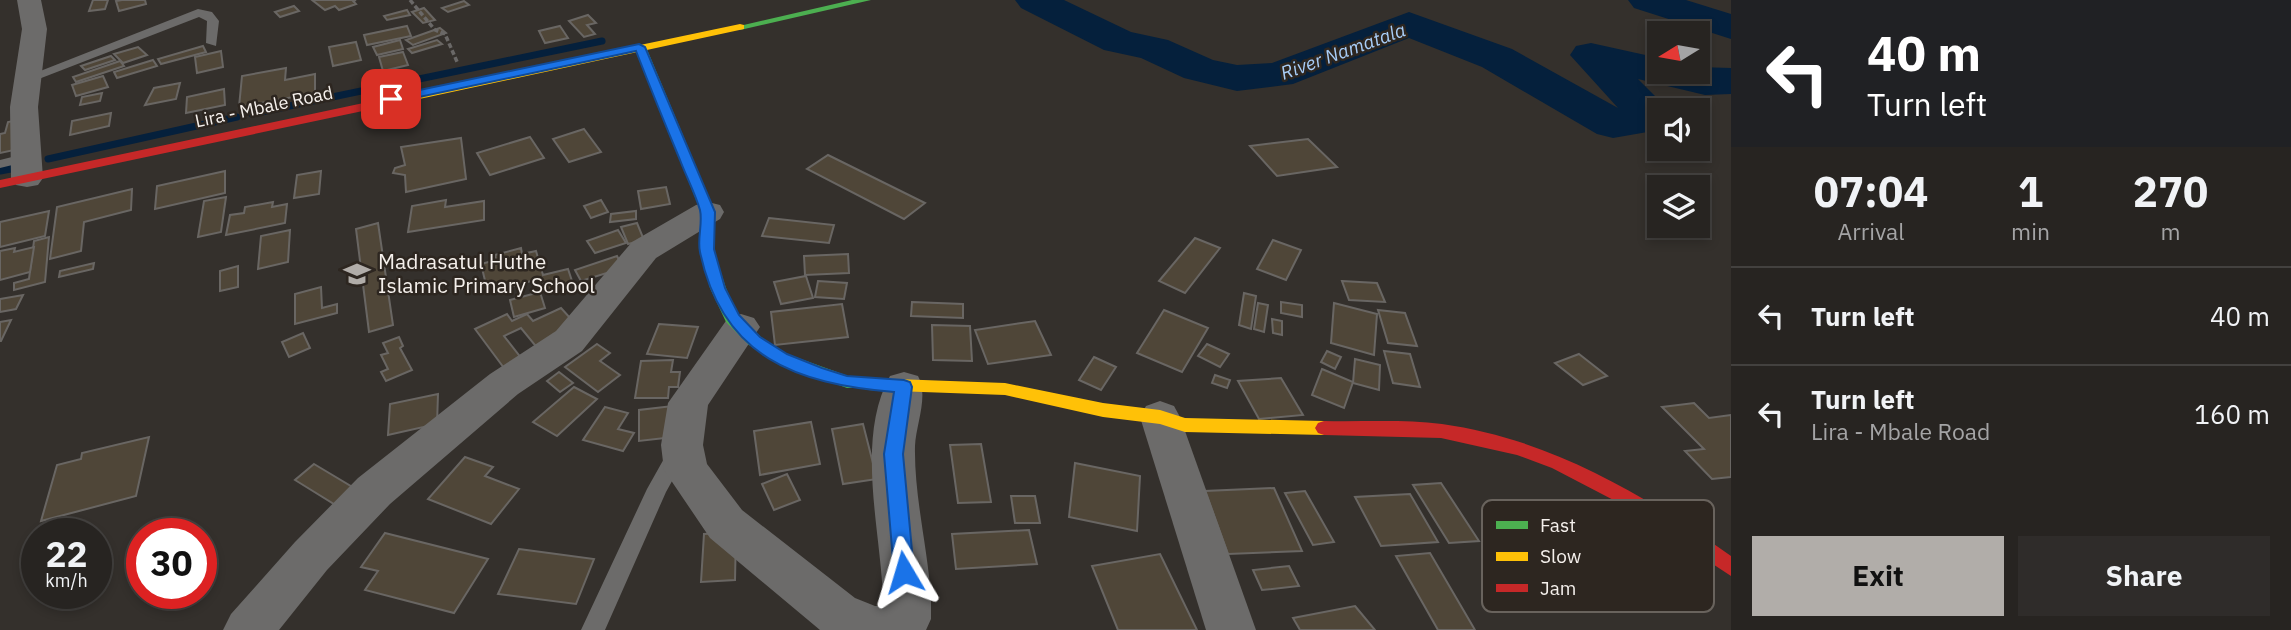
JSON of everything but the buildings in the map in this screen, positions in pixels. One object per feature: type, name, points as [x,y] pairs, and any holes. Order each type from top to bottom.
[{"type":"street","points":[[28,167],[24,124],[26,79],[36,39],[29,0]]},
{"type":"street","name":"Lira - Mbale Road","points":[[0,184],[28,167],[464,84],[866,0]]},
{"type":"street","points":[[639,47],[708,212],[706,249],[718,288],[732,318],[755,341],[781,358],[816,373],[847,382],[904,387],[1005,389],[1104,410],[1160,417],[1185,425],[1439,431],[1480,436],[1524,447],[1603,482],[1633,500]]},
{"type":"street","points":[[248,630],[311,556],[374,491],[503,384],[569,341],[644,250],[708,212]]},
{"type":"street","points":[[741,327],[688,403],[682,445],[686,470],[726,524],[838,615],[875,629],[895,628],[906,620],[908,596],[893,454],[904,387]]},
{"type":"street","points":[[1160,417],[1231,630]]},
{"type":"street","points":[[1714,554],[1731,567]]},
{"type":"lane","points":[[26,79],[198,13],[208,14],[213,21],[212,43]]},
{"type":"lane","points":[[0,164],[28,167]]},
{"type":"lane","points":[[593,630],[657,489],[682,445]]},
{"type":"path","points":[[410,0],[435,30],[445,34],[464,84]]},
{"type":"waterway","name":"River Namatala","points":[[1034,0],[1118,41],[1154,49],[1199,69],[1237,78],[1278,75],[1409,24],[1497,58],[1613,124],[1652,118],[1591,55],[1647,68]]},
{"type":"waterway","name":"River Namatala","points":[[1647,0],[1731,27]]},
{"type":"waterway","points":[[313,101],[602,41]]},
{"type":"waterway","name":"River Namatala","points":[[1710,82],[1731,81]]},
{"type":"waterway","points":[[252,114],[299,104]]},
{"type":"waterway","points":[[48,159],[237,117]]},
{"type":"waterway","points":[[0,170],[16,167]]},
{"type":"traffic: fast","points":[[740,27],[866,0]]},
{"type":"traffic: fast","points":[[640,47],[708,212],[706,249],[718,288],[732,318],[755,341],[781,358],[847,382],[868,384]]},
{"type":"traffic: slow","points":[[373,105],[740,27]]},
{"type":"traffic: slow","points":[[868,384],[1005,389],[1103,410],[1160,417],[1185,425],[1324,428]]},
{"type":"traffic: jam","points":[[0,184],[373,105]]},
{"type":"traffic: jam","points":[[1324,428],[1441,431],[1481,438],[1558,463],[1632,500]]},
{"type":"traffic: jam","points":[[1714,555],[1731,567]]},
{"type":"place","name":"Madrasatul Huthe Islamic Primary School","points":[[357,274]]},
{"type":"route","points":[[391,99],[639,47],[658,97],[690,166],[696,190],[708,212],[706,249],[718,288],[732,318],[755,341],[781,358],[816,373],[847,382],[904,387],[893,454],[904,572]]}]
